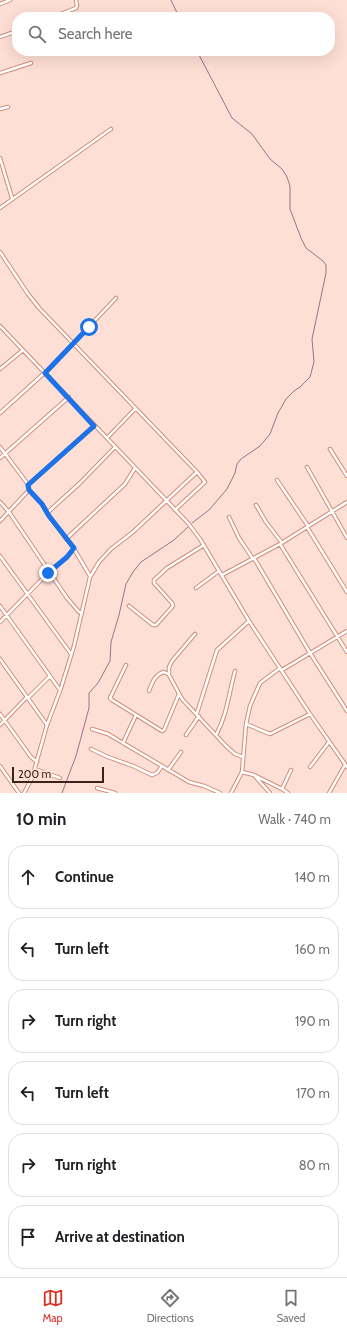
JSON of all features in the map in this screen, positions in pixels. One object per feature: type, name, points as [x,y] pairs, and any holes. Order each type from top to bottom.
[{"type":"street","points":[[0,4],[10,0]]},
{"type":"street","points":[[66,12],[78,6],[76,0]]},
{"type":"street","points":[[0,37],[12,33]]},
{"type":"street","points":[[0,73],[31,63]]},
{"type":"street","points":[[0,109],[8,107]]},
{"type":"street","points":[[0,208],[111,129]]},
{"type":"street","points":[[0,158],[12,198]]},
{"type":"street","points":[[0,252],[29,296],[205,482],[174,510]]},
{"type":"street","points":[[0,413],[74,345],[116,298]]},
{"type":"street","points":[[0,327],[69,397],[94,426],[188,523],[204,545],[249,621],[328,742],[346,766],[329,793]]},
{"type":"street","points":[[0,369],[23,350]]},
{"type":"street","points":[[0,458],[69,397]]},
{"type":"street","points":[[107,438],[135,409]]},
{"type":"street","points":[[28,485],[94,426]]},
{"type":"street","points":[[0,447],[28,485],[29,490],[42,504],[47,513],[74,548],[90,576]]},
{"type":"street","points":[[47,513],[116,447]]},
{"type":"street","points":[[330,449],[347,476]]},
{"type":"street","points":[[307,467],[347,538]]},
{"type":"street","points":[[66,539],[125,484],[135,468]]},
{"type":"street","points":[[24,793],[32,778],[47,725],[74,646],[90,576],[99,562],[111,550],[133,532],[196,472]]},
{"type":"street","points":[[277,480],[347,592]]},
{"type":"street","points":[[0,521],[29,490]]},
{"type":"street","points":[[0,502],[9,512],[71,602],[79,612],[82,613]]},
{"type":"street","points":[[222,575],[281,544],[307,526],[347,502]]},
{"type":"street","points":[[256,505],[276,534],[347,652]]},
{"type":"street","points":[[229,517],[239,538],[254,558],[310,653],[347,711]]},
{"type":"street","points":[[129,606],[152,625],[156,625],[173,606],[154,583],[154,580],[167,568],[204,545]]},
{"type":"street","points":[[0,622],[50,571],[67,557],[74,548]]},
{"type":"street","points":[[0,556],[71,654]]},
{"type":"street","points":[[196,588],[219,571]]},
{"type":"street","points":[[0,606],[60,690]]},
{"type":"street","points":[[197,713],[217,650],[249,621]]},
{"type":"street","points":[[231,793],[242,772],[246,724],[250,706],[260,683],[281,669],[347,631]]},
{"type":"street","points":[[168,675],[169,667],[172,661],[195,634]]},
{"type":"street","points":[[0,659],[47,725]]},
{"type":"street","points":[[126,665],[110,698],[162,731],[164,730],[179,694]]},
{"type":"street","points":[[216,735],[222,725],[228,707],[235,671]]},
{"type":"street","points":[[149,691],[155,678],[164,672],[168,675],[182,699],[235,754],[243,757]]},
{"type":"street","points":[[0,725],[50,676]]},
{"type":"street","points":[[0,714],[37,763]]},
{"type":"street","points":[[246,724],[270,734],[310,714]]},
{"type":"street","points":[[123,743],[136,715]]},
{"type":"street","points":[[186,735],[199,716]]},
{"type":"street","points":[[92,729],[108,734],[189,782],[204,786],[220,793]]},
{"type":"street","points":[[310,767],[328,742]]},
{"type":"street","points":[[91,749],[152,775],[157,773],[162,766]]},
{"type":"street","points":[[168,770],[181,752]]},
{"type":"street","points":[[0,766],[19,793]]},
{"type":"street","points":[[35,769],[60,778]]},
{"type":"street","points":[[282,789],[292,770]]},
{"type":"street","points":[[242,772],[254,776],[288,793]]},
{"type":"street","points":[[254,776],[270,793]]},
{"type":"street","points":[[97,788],[115,793]]},
{"type":"waterway","points":[[171,0],[177,12]]},
{"type":"waterway","points":[[192,523],[209,510],[227,489],[235,473],[237,464],[241,459],[260,446],[270,434],[278,413],[286,399],[310,377],[314,362],[312,339],[326,273],[326,265],[306,248],[301,238],[290,209],[290,186],[287,177],[282,169],[270,159],[252,134],[232,118],[200,56]]},
{"type":"waterway","points":[[62,793],[76,756],[89,708],[89,693],[98,683],[110,661],[111,642],[126,584],[141,562],[174,540],[188,527]]},
{"type":"route","points":[[48,573],[67,557],[74,548],[49,516],[42,504],[29,490],[28,485],[94,426],[69,397],[45,373],[74,345],[89,327]]}]
